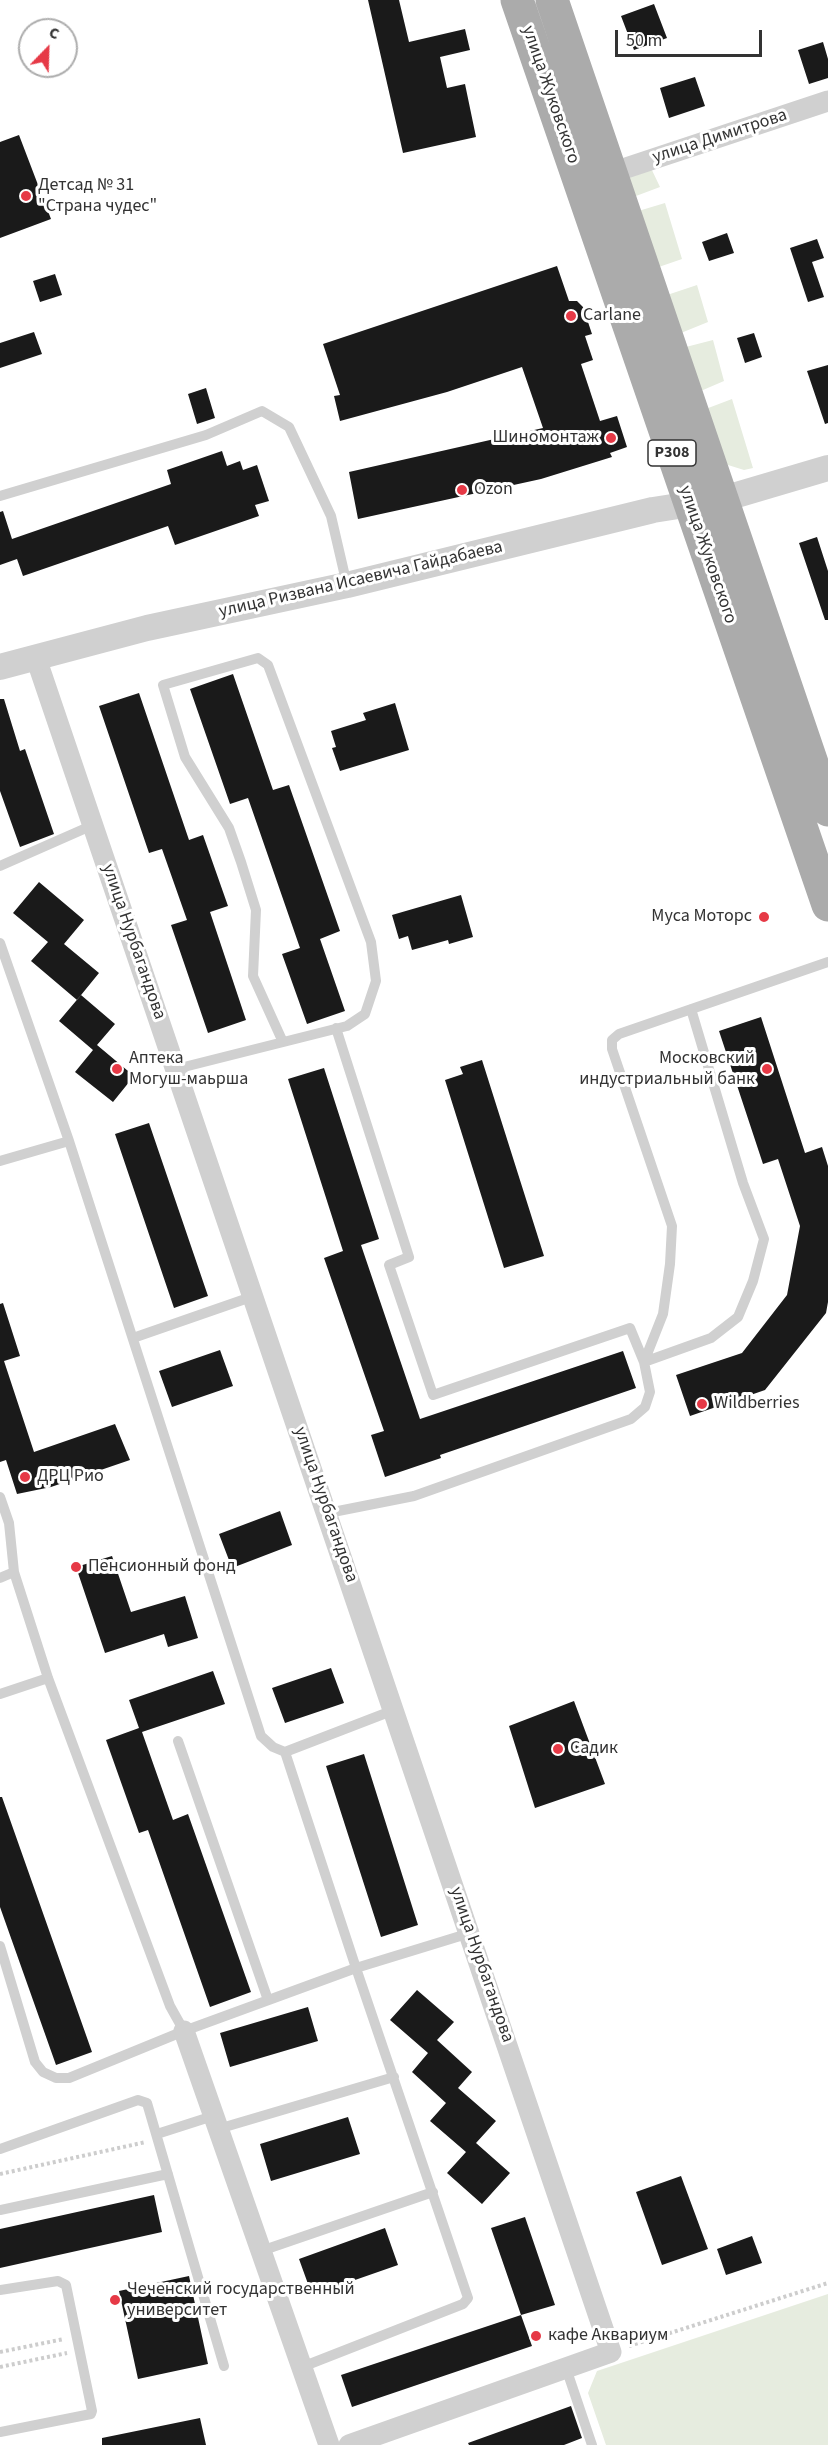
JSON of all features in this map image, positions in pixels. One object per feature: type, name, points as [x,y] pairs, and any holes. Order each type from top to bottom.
[{"type":"main road","name":"улица Жуковского","points":[[517,0],[828,905]]},
{"type":"main road","name":"P308","points":[[552,0],[828,810]]},
{"type":"street","name":"улица Димитрова","points":[[611,173],[828,101]]},
{"type":"street","name":"улица Ризвана Исаевича Гайдабаева","points":[[0,667],[147,628],[347,585],[688,503],[723,499],[828,468]]},
{"type":"street","name":"улица Нурбагандова","points":[[36,658],[611,2352]]},
{"type":"street","points":[[184,2031],[329,2445]]},
{"type":"street","points":[[349,2445],[611,2352]]},
{"type":"lane","points":[[0,496],[206,435],[262,411],[289,427],[331,516],[347,585]]},
{"type":"lane","points":[[176,1069],[282,1040],[347,1026],[365,1014],[376,981],[371,942],[268,665],[262,659],[254,658],[163,685],[185,757],[229,828],[241,862],[256,910],[253,976],[282,1040]]},
{"type":"lane","points":[[0,866],[93,825]]},
{"type":"lane","points":[[0,943],[69,1141],[261,1736],[273,1747],[285,1752],[394,1710]]},
{"type":"lane","points":[[644,1362],[663,1314],[670,1264],[672,1226],[611,1044],[612,1040],[619,1034],[828,962]]},
{"type":"lane","points":[[644,1362],[711,1338],[738,1317],[753,1281],[764,1239],[743,1184],[691,1009]]},
{"type":"lane","points":[[328,1513],[414,1496],[631,1419],[645,1407],[650,1392],[644,1362],[630,1328],[433,1395],[389,1265],[409,1257],[336,1028]]},
{"type":"lane","points":[[0,1161],[69,1141]]},
{"type":"lane","points":[[133,1338],[254,1296]]},
{"type":"lane","points":[[0,1497],[9,1523],[14,1572],[48,1678],[170,2006],[184,2031]]},
{"type":"lane","points":[[0,1578],[14,1572]]},
{"type":"lane","points":[[0,1694],[48,1678]]},
{"type":"lane","points":[[178,1742],[268,2000]]},
{"type":"lane","points":[[285,1752],[356,1968],[468,2293],[466,2301],[302,2367]]},
{"type":"lane","points":[[0,1946],[35,2061],[43,2072],[56,2078],[69,2078],[184,2031],[356,1968],[470,1933]]},
{"type":"lane","points":[[158,2137],[394,2077]]},
{"type":"lane","points":[[0,2149],[138,2100],[147,2103],[224,2366]]},
{"type":"lane","points":[[0,2210],[168,2174]]},
{"type":"lane","points":[[261,2252],[433,2192]]},
{"type":"lane","points":[[0,2290],[58,2281],[66,2285],[92,2414],[0,2432]]},
{"type":"lane","points":[[566,2368],[592,2445]]},
{"type":"path","points":[[0,2174],[158,2137]]},
{"type":"path","points":[[611,2352],[828,2283]]},
{"type":"path","points":[[0,2352],[77,2336]]},
{"type":"path","points":[[0,2367],[80,2350]]},
{"type":"shaded area","points":[[650,166],[660,187],[628,199],[623,181]]},
{"type":"shaded area","points":[[665,203],[682,259],[653,269],[635,212]]},
{"type":"shaded area","points":[[697,285],[708,322],[676,335],[664,296]]},
{"type":"shaded area","points":[[713,340],[724,381],[696,393],[682,348]]},
{"type":"shaded area","points":[[732,399],[753,468],[744,470],[728,465],[718,453],[703,410]]},
{"type":"shaded area","points":[[828,2294],[828,2445],[606,2445],[588,2393],[597,2371]]},
{"type":"building","points":[[368,0],[399,0],[409,42],[465,29],[470,50],[440,57],[447,88],[465,84],[476,137],[403,153]]},
{"type":"building","points":[[654,4],[667,38],[634,50],[621,16]]},
{"type":"building","points":[[823,42],[828,59],[828,78],[809,84],[798,50]]},
{"type":"building","points":[[695,77],[705,106],[669,118],[660,88]]},
{"type":"building","points":[[19,135],[51,219],[0,238],[0,142]]},
{"type":"building","points":[[727,233],[734,253],[709,261],[702,242]]},
{"type":"building","points":[[817,239],[824,258],[812,262],[824,297],[808,302],[790,248]]},
{"type":"building","points":[[557,266],[569,301],[577,301],[583,307],[592,334],[585,336],[593,360],[581,364],[600,421],[617,416],[627,447],[610,453],[612,457],[541,479],[358,519],[349,472],[543,428],[522,367],[447,392],[340,421],[334,396],[340,395],[323,344]]},
{"type":"building","points":[[55,274],[62,295],[40,302],[33,281]]},
{"type":"building","points":[[34,332],[42,354],[0,368],[0,343]]},
{"type":"building","points":[[754,333],[762,357],[745,363],[737,338]]},
{"type":"building","points":[[828,365],[828,423],[825,424],[807,371]]},
{"type":"building","points":[[206,388],[215,418],[197,424],[188,394]]},
{"type":"building","points":[[222,451],[227,466],[240,461],[243,470],[257,465],[269,501],[255,505],[259,516],[175,545],[168,526],[23,576],[17,559],[0,565],[0,512],[3,511],[12,539],[171,484],[167,470]]},
{"type":"building","points":[[817,537],[828,571],[828,620],[825,620],[799,543]]},
{"type":"building","points":[[233,674],[273,790],[289,785],[340,931],[320,939],[345,1011],[307,1024],[282,954],[300,948],[248,798],[230,804],[190,689]]},
{"type":"building","points":[[139,693],[189,840],[203,835],[228,906],[210,912],[246,1020],[208,1033],[171,925],[187,920],[162,849],[149,853],[99,706]]},
{"type":"building","points":[[0,699],[4,699],[20,751],[25,749],[54,834],[20,847],[0,791]]},
{"type":"building","points":[[395,703],[409,750],[340,771],[332,748],[336,747],[331,731],[366,720],[363,713]]},
{"type":"building","points":[[39,882],[84,920],[64,944],[99,973],[77,1000],[31,961],[48,942],[13,913]]},
{"type":"building","points":[[461,895],[473,937],[449,944],[448,940],[412,950],[408,936],[399,939],[392,915]]},
{"type":"building","points":[[81,995],[115,1024],[97,1045],[134,1076],[113,1102],[75,1072],[93,1050],[59,1021]]},
{"type":"building","points":[[761,1017],[805,1153],[822,1147],[828,1166],[828,1302],[826,1313],[765,1390],[690,1416],[676,1375],[742,1353],[787,1295],[800,1226],[778,1159],[763,1164],[719,1031]]},
{"type":"building","points":[[482,1060],[544,1256],[504,1268],[445,1080],[463,1074],[460,1067]]},
{"type":"building","points":[[324,1068],[379,1239],[361,1245],[420,1419],[623,1351],[636,1388],[440,1455],[441,1458],[385,1477],[371,1435],[384,1431],[324,1258],[343,1251],[288,1079]]},
{"type":"building","points":[[149,1123],[208,1296],[174,1308],[115,1134]]},
{"type":"building","points":[[3,1303],[20,1356],[4,1361],[34,1452],[115,1424],[130,1460],[51,1487],[17,1494],[6,1460],[0,1462],[0,1304]]},
{"type":"building","points":[[220,1350],[233,1386],[172,1407],[159,1371]]},
{"type":"building","points":[[280,1511],[292,1545],[232,1568],[219,1534]]},
{"type":"building","points":[[112,1556],[131,1612],[185,1596],[198,1638],[168,1647],[164,1634],[105,1653],[76,1567]]},
{"type":"building","points":[[331,1668],[344,1703],[285,1723],[272,1688]]},
{"type":"building","points":[[213,1671],[225,1704],[142,1732],[173,1820],[188,1814],[251,1992],[210,2007],[148,1830],[139,1833],[106,1740],[139,1728],[129,1700]]},
{"type":"building","points":[[574,1701],[605,1784],[535,1808],[509,1726]]},
{"type":"building","points":[[364,1754],[418,1925],[381,1937],[326,1766]]},
{"type":"building","points":[[0,1797],[2,1797],[92,2052],[56,2065],[0,1907]]},
{"type":"building","points":[[417,1990],[454,2022],[437,2040],[472,2072],[458,2088],[496,2121],[476,2143],[510,2173],[482,2204],[447,2173],[466,2152],[430,2121],[446,2103],[412,2072],[428,2053],[390,2020]]},
{"type":"building","points":[[308,2007],[318,2041],[230,2067],[220,2033]]},
{"type":"building","points":[[348,2117],[360,2154],[271,2181],[260,2144]]},
{"type":"building","points":[[681,2176],[708,2249],[662,2265],[636,2192]]},
{"type":"building","points":[[154,2195],[162,2232],[0,2268],[0,2229]]},
{"type":"building","points":[[525,2217],[555,2305],[521,2315],[491,2228]]},
{"type":"building","points":[[385,2228],[398,2265],[312,2295],[299,2259]]},
{"type":"building","points":[[752,2236],[762,2263],[726,2275],[717,2249]]},
{"type":"building","points":[[189,2276],[208,2364],[138,2379],[119,2291]]},
{"type":"building","points":[[521,2315],[532,2346],[352,2407],[341,2375]]},
{"type":"building","points":[[571,2406],[582,2438],[564,2445],[469,2445],[468,2443]]},
{"type":"building","points":[[200,2418],[206,2445],[102,2445],[102,2438]]},
{"type":"place","name":"Детсад № 31 \"Страна чудес\"","points":[[26,196]]},
{"type":"place","name":"Carlane","points":[[571,316]]},
{"type":"place","name":"Шиномонтаж","points":[[611,438]]},
{"type":"place","name":"Ozon","points":[[462,490]]},
{"type":"place","name":"Муса Моторс","points":[[764,917]]},
{"type":"place","name":"Аптека Могуш-маьрша","points":[[117,1069]]},
{"type":"place","name":"Московский индустриальный банк","points":[[767,1069]]},
{"type":"place","name":"Wildberries","points":[[702,1404]]},
{"type":"place","name":"ДРЦ Рио","points":[[25,1477]]},
{"type":"place","name":"Пенсионный фонд","points":[[76,1567]]},
{"type":"place","name":"Садик","points":[[558,1749]]},
{"type":"place","name":"Чеченский государственный университет","points":[[115,2300]]},
{"type":"place","name":"кафе Аквариум","points":[[536,2336]]}]
